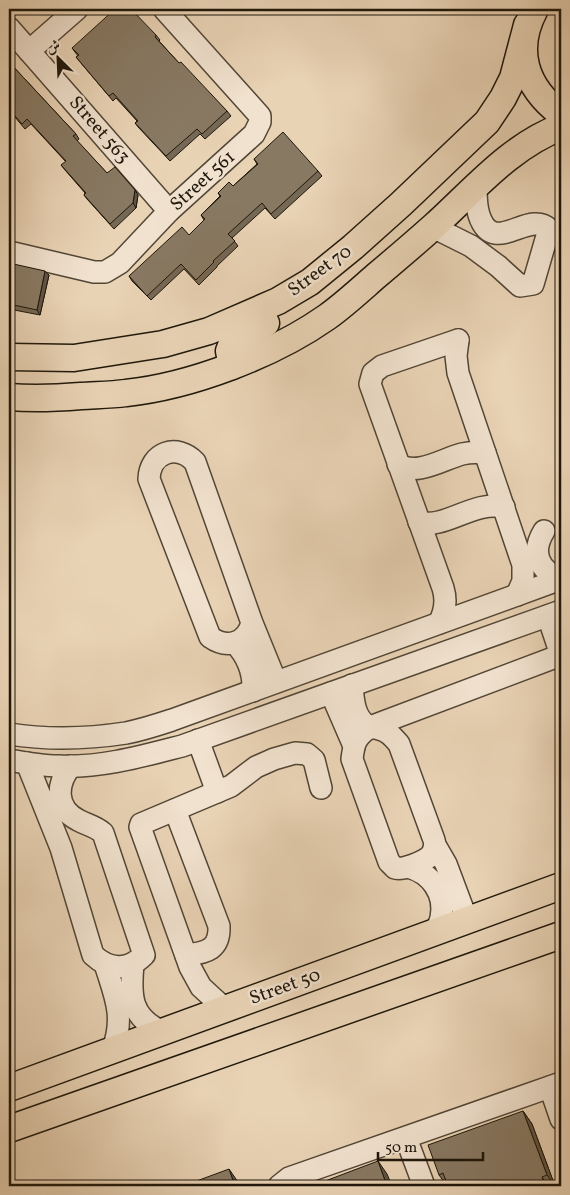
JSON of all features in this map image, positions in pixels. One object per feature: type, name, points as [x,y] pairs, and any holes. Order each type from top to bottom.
[{"type":"main road","points":[[531,17],[524,42],[524,59],[529,76],[537,91],[548,104],[561,114]]},
{"type":"main road","name":"Street 70","points":[[9,357],[74,358],[162,344],[209,331],[278,301],[310,282],[373,229],[446,163],[486,122],[514,78],[531,17]]},
{"type":"main road","name":"Street 70","points":[[9,397],[54,398],[127,393],[185,382],[232,366],[292,338],[327,317],[433,227],[518,151],[536,139],[561,127]]},
{"type":"main road","points":[[232,366],[229,351],[232,343],[290,310],[306,292],[310,282]]},
{"type":"main road","name":"Street 50","points":[[9,1088],[561,886]]},
{"type":"main road","points":[[9,1128],[561,935]]},
{"type":"street","points":[[30,51],[77,9]]},
{"type":"street","name":"Street 561","points":[[9,252],[94,272],[105,272],[120,263],[169,211],[254,134],[260,122],[260,116],[164,9]]},
{"type":"street","name":"Street 563","points":[[9,28],[169,211]]},
{"type":"street","points":[[433,227],[471,246],[498,266],[520,286],[533,284],[549,229],[544,224],[537,222],[499,234],[491,232],[483,225],[478,213],[476,187]]},
{"type":"street","points":[[439,624],[445,610],[445,596],[370,384],[373,373],[382,366],[458,340],[456,356],[458,373],[523,565],[523,581],[517,595]]},
{"type":"street","points":[[9,410],[24,410],[54,398]]},
{"type":"street","points":[[252,623],[247,635],[235,643],[222,644],[210,637],[149,479],[151,466],[159,456],[171,452],[185,453],[195,462],[252,623],[276,682]]},
{"type":"street","points":[[398,464],[407,468],[418,468],[463,454],[485,453]]},
{"type":"street","points":[[419,522],[432,524],[486,506],[504,508]]},
{"type":"street","points":[[544,531],[537,547],[538,556],[546,571],[561,579]]},
{"type":"street","points":[[9,734],[46,738],[86,738],[128,732],[172,720],[561,579]]},
{"type":"street","points":[[18,762],[71,766],[124,760],[182,746],[554,613],[561,655],[370,727],[359,736],[354,746],[352,759],[389,862],[395,868],[408,867],[429,858],[435,845]]},
{"type":"street","points":[[235,643],[250,665],[254,682],[253,691]]},
{"type":"street","points":[[352,685],[354,705],[362,721],[370,727],[381,729],[388,733],[399,744]]},
{"type":"street","points":[[331,693],[354,746]]},
{"type":"street","points":[[415,710],[399,735],[399,744],[435,845],[446,864],[467,920]]},
{"type":"street","points":[[198,740],[217,792]]},
{"type":"street","points":[[225,1009],[201,987],[186,955],[140,827],[143,823],[232,786],[256,767],[295,753],[307,754],[314,760],[321,788]]},
{"type":"street","points":[[18,762],[61,848],[93,955],[105,964],[119,967],[133,964],[144,955],[103,833],[94,826],[74,818],[61,802],[62,780],[71,766]]},
{"type":"street","points":[[175,810],[219,926],[216,945],[207,951],[186,955]]},
{"type":"street","points":[[61,848],[67,832],[76,825],[88,824]]},
{"type":"street","points":[[408,867],[424,873],[437,887],[441,900],[441,918],[435,932]]},
{"type":"street","points":[[105,964],[118,1006],[120,1026],[113,1049]]},
{"type":"street","points":[[133,964],[130,988],[134,1005],[142,1018],[163,1032]]},
{"type":"street","points":[[279,1186],[290,1178],[556,1085],[561,1119]]},
{"type":"street","points":[[406,1138],[424,1186]]},
{"type":"building","points":[[115,9],[131,9],[179,63],[181,62],[227,111],[202,134],[197,129],[166,156],[135,123],[138,121],[113,93],[109,96],[76,57],[79,55],[72,48]]},
{"type":"building","points":[[9,62],[76,134],[73,136],[107,173],[115,167],[135,190],[133,203],[110,224],[61,165],[66,161],[27,119],[22,124],[9,109]]},
{"type":"building","points":[[283,132],[318,171],[271,214],[262,203],[228,234],[235,241],[196,280],[181,264],[147,296],[129,276],[182,227],[189,235],[205,219],[201,215],[221,196],[218,193],[229,182],[233,186],[258,164],[254,159]]},
{"type":"building","points":[[9,263],[45,271],[37,310],[9,304]]},
{"type":"building","points":[[523,1111],[547,1175],[542,1177],[545,1186],[448,1186],[443,1173],[439,1175],[428,1145]]},
{"type":"building","points":[[378,1161],[387,1186],[312,1186]]},
{"type":"building","points":[[229,1169],[235,1186],[183,1186]]}]
